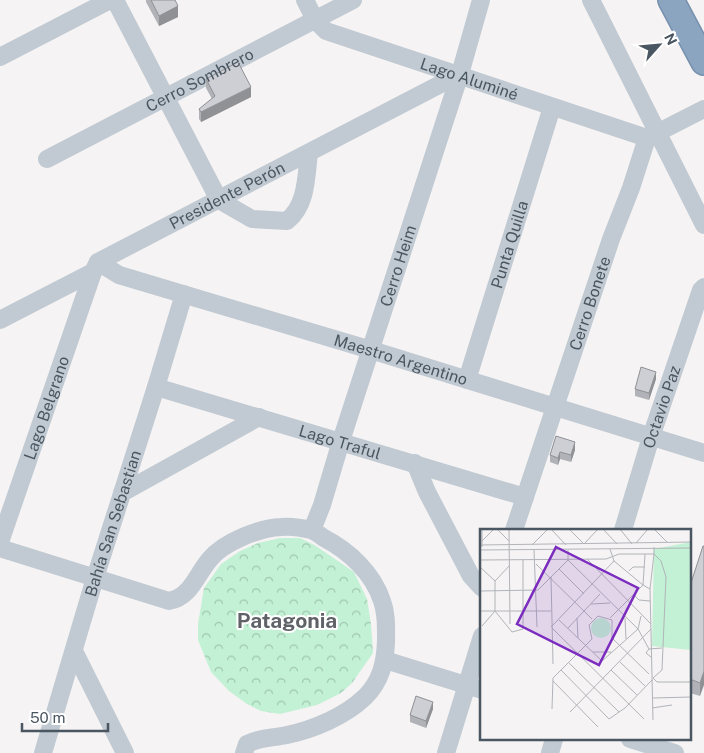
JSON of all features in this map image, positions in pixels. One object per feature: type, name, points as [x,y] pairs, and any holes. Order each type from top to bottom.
[{"type":"highway","points":[[671,0],[704,62]]},
{"type":"street","points":[[0,57],[110,0]]},
{"type":"street","points":[[115,0],[219,200],[252,219],[287,221],[293,217],[301,206],[309,153]]},
{"type":"street","name":"Lago Aluminé","points":[[305,0],[315,20],[326,31],[460,74],[552,107],[653,135]]},
{"type":"street","name":"Cerro Sombrero","points":[[47,159],[354,0]]},
{"type":"street","name":"Cerro Heim","points":[[312,530],[322,505],[460,74],[481,0]]},
{"type":"street","points":[[590,0],[653,135],[704,225]]},
{"type":"street","name":"Presidente Perón","points":[[0,320],[219,200],[460,74]]},
{"type":"street","name":"Punta Quilla","points":[[467,380],[552,107]]},
{"type":"street","points":[[653,135],[704,109]]},
{"type":"street","name":"Cerro Bonete","points":[[514,529],[611,239],[653,135]]},
{"type":"street","name":"Maestro Argentino","points":[[96,267],[704,453]]},
{"type":"street","name":"Lago Belgrano","points":[[0,542],[96,267]]},
{"type":"street","name":"Octavio Paz","points":[[623,529],[651,437],[701,290],[704,287]]},
{"type":"street","name":"Bahía San Sebastian","points":[[42,753],[184,294]]},
{"type":"street","name":"Lago Traful","points":[[156,387],[525,497]]},
{"type":"street","points":[[122,493],[259,417]]},
{"type":"street","points":[[415,463],[427,492],[471,576],[480,586]]},
{"type":"street","points":[[0,548],[169,601],[177,600],[186,594],[210,558],[229,544],[257,532],[281,527],[312,530],[339,546],[356,561],[374,582],[382,601],[387,622],[385,660],[379,679],[351,709],[320,725],[289,735],[256,740],[247,744],[244,753]]},
{"type":"street","points":[[446,753],[474,688],[480,649]]},
{"type":"street","points":[[74,651],[125,753]]},
{"type":"street","points":[[385,660],[474,688]]},
{"type":"street","points":[[550,753],[554,740]]},
{"type":"street","points":[[635,745],[675,753]]},
{"type":"green space","points":[[280,538],[300,538],[316,546],[354,572],[367,599],[373,653],[352,683],[341,693],[317,705],[280,714],[261,711],[247,704],[229,691],[211,672],[198,640],[198,624],[204,588],[221,564],[240,551],[258,543]]},
{"type":"building","points":[[151,0],[175,0],[178,6],[159,16]]},
{"type":"building","points":[[238,62],[251,87],[201,112],[199,109],[215,96],[206,79]]},
{"type":"building","points":[[641,367],[656,372],[649,393],[635,389]]},
{"type":"building","points":[[556,436],[575,442],[571,455],[560,452],[558,458],[550,455]]},
{"type":"building","points":[[704,546],[704,671],[700,683],[692,680],[692,580]]},
{"type":"building","points":[[416,696],[433,702],[426,721],[410,715]]},
{"type":"district","name":"Patagonia","points":[[287,621]]}]
